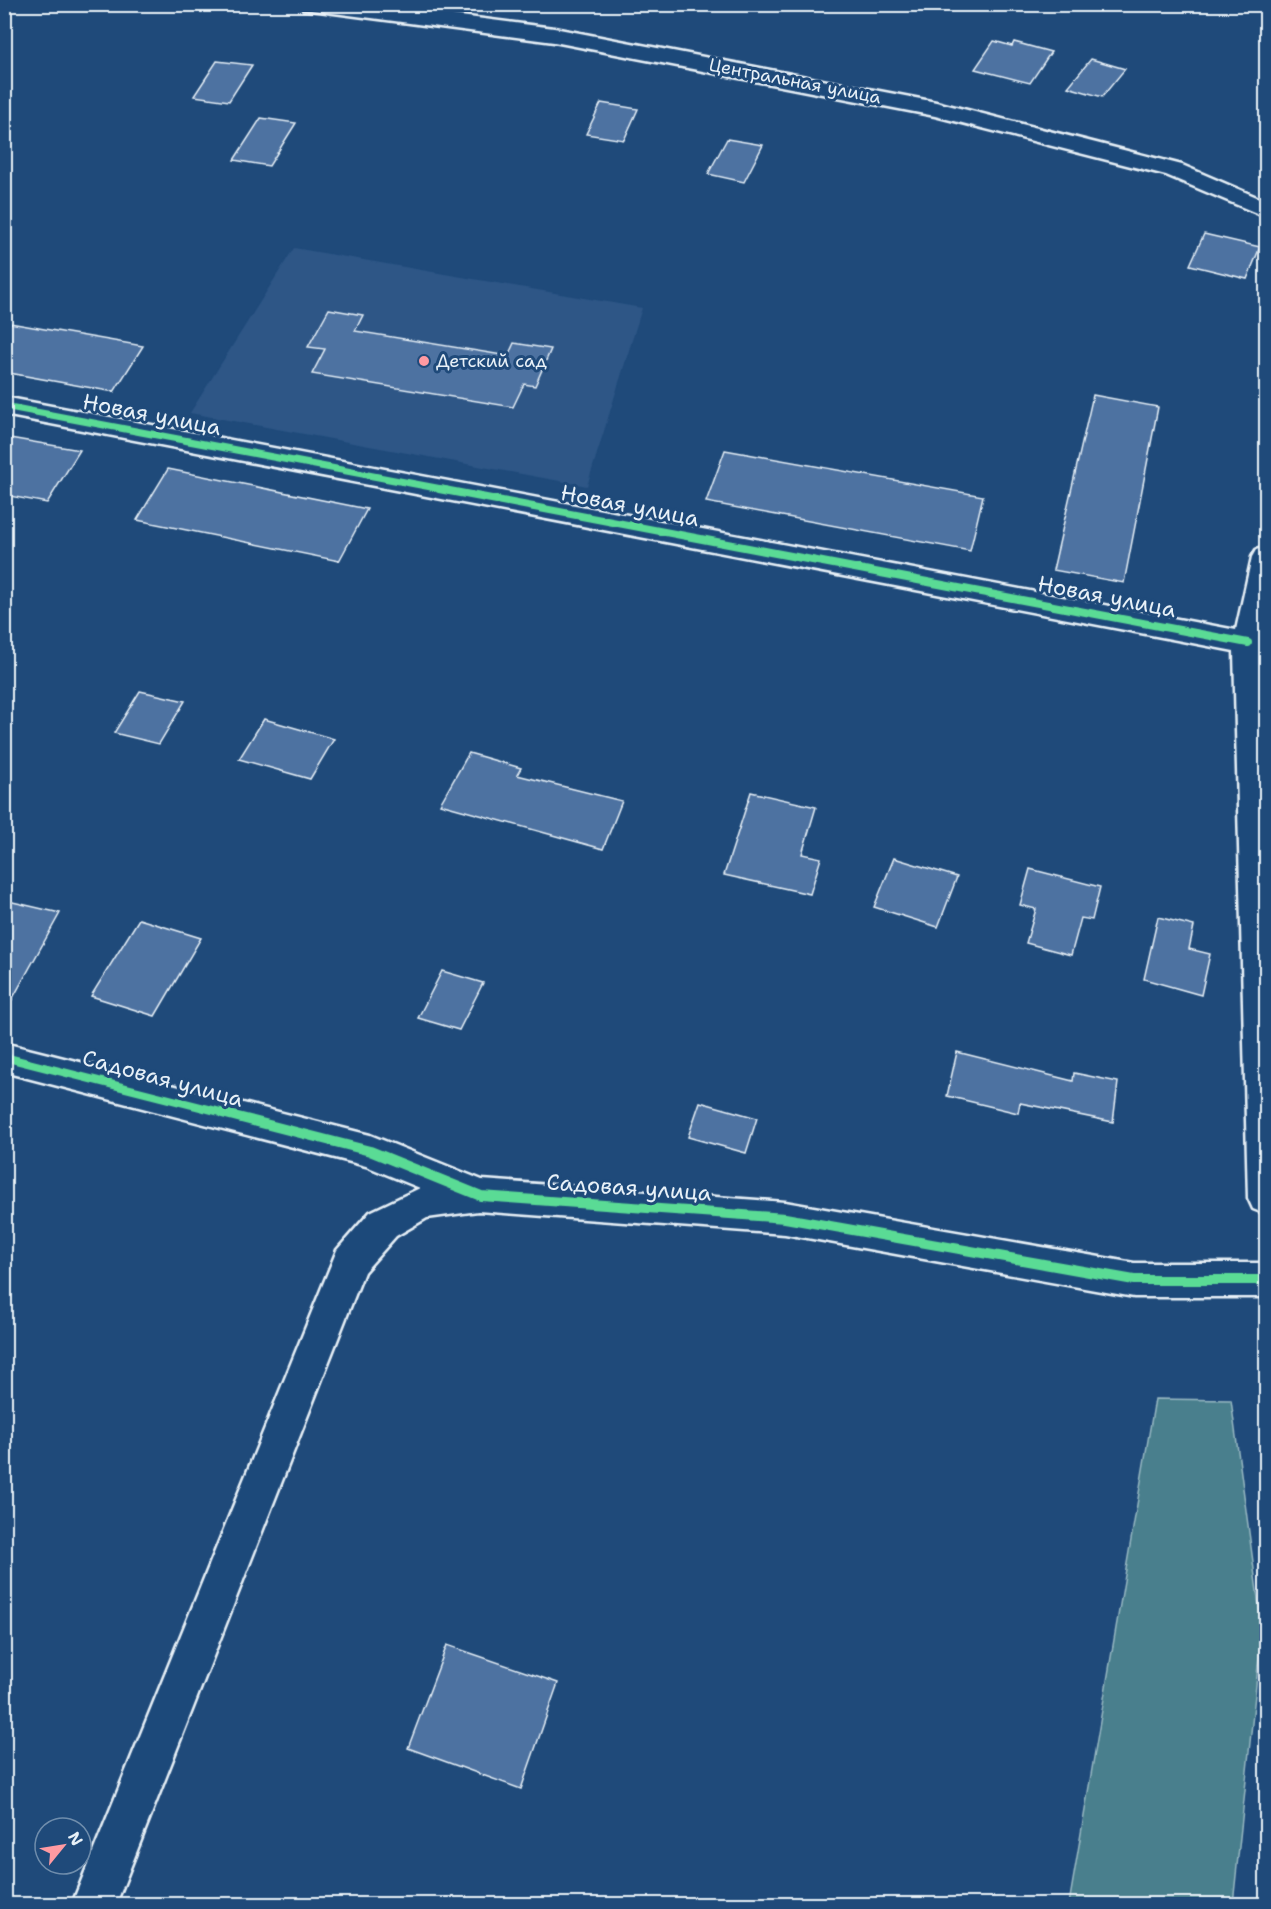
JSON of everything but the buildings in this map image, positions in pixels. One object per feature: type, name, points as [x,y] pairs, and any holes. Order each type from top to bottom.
[{"type":"street","name":"Центральная улица","points":[[311,4],[554,35],[936,109],[1174,170],[1266,210]]},
{"type":"street","name":"Новая улица","points":[[4,406],[1248,643]]},
{"type":"street","points":[[1266,557],[1248,643],[1266,1198]]},
{"type":"street","name":"Садовая улица","points":[[4,1057],[370,1151],[481,1196],[785,1218],[1134,1280],[1266,1280]]},
{"type":"street","points":[[94,1905],[350,1262],[383,1224],[422,1203],[481,1196]]},
{"type":"shaded area","name":"Детский сад","points":[[294,248],[642,308],[587,486],[190,413]]},
{"type":"green space","points":[[1155,1399],[1231,1400],[1262,1628],[1233,1904],[1069,1904]]},
{"type":"cycle path","points":[[4,406],[1248,643]]},
{"type":"cycle path","points":[[4,1057],[370,1151],[481,1196],[785,1218],[1134,1280],[1266,1280]]},
{"type":"place","name":"Детский сад","points":[[424,361]]}]
